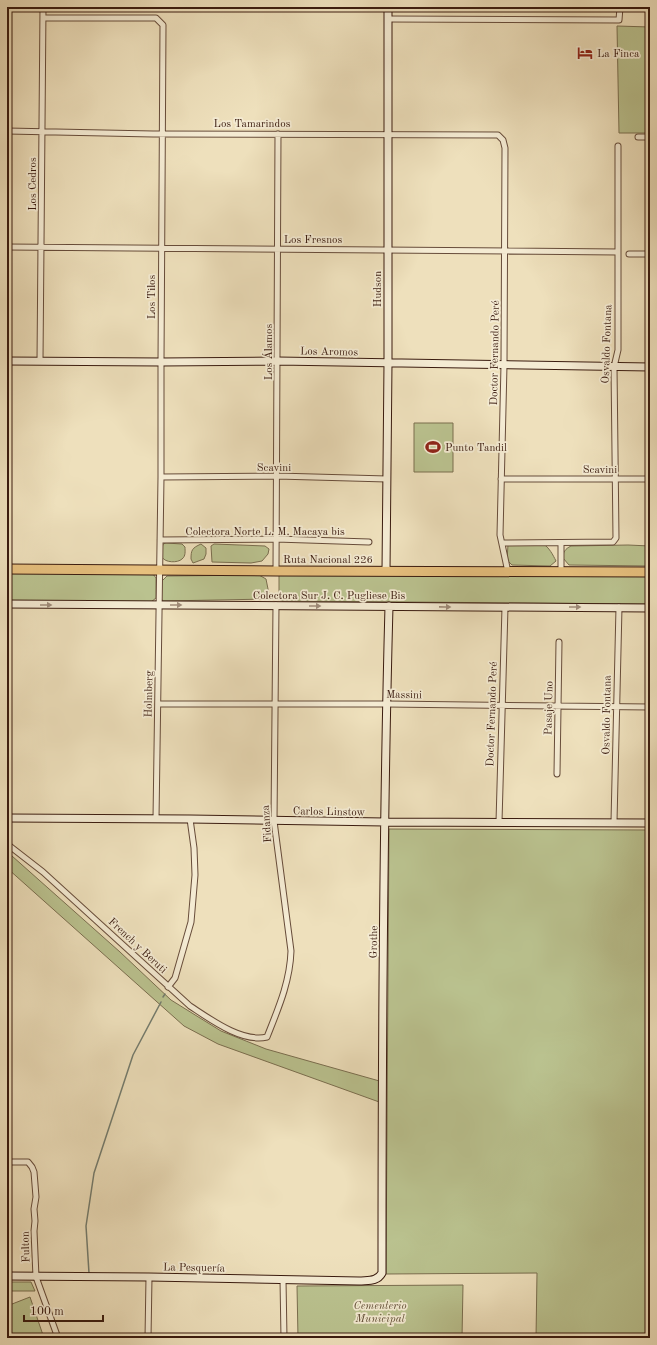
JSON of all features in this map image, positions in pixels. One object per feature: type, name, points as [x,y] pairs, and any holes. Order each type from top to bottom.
[{"type":"highway","name":"Ruta Nacional 226","points":[[7,569],[650,572]]},
{"type":"street","name":"Los Cedros","points":[[40,361],[43,7]]},
{"type":"street","name":"Hudson","points":[[386,571],[388,363],[388,7]]},
{"type":"street","points":[[388,19],[619,20],[620,7]]},
{"type":"street","name":"Los Tilos","points":[[43,18],[156,18],[163,25],[161,476],[159,570]]},
{"type":"street","name":"Los Tamarindos","points":[[7,131],[278,134],[498,134]]},
{"type":"street","name":"Los Álamos","points":[[276,571],[278,134]]},
{"type":"street","name":"Doctor Fernando Peré","points":[[498,134],[505,148],[504,365],[500,535],[508,572]]},
{"type":"street","points":[[638,137],[650,137]]},
{"type":"street","name":"Osvaldo Fontana","points":[[561,543],[612,542],[616,538],[614,367],[618,350],[618,146]]},
{"type":"street","name":"Los Fresnos","points":[[7,247],[618,252]]},
{"type":"street","points":[[630,254],[650,254]]},
{"type":"street","name":"Los Aromos","points":[[7,361],[278,361],[650,367]]},
{"type":"street","name":"Scavini","points":[[161,476],[277,476],[387,479]]},
{"type":"street","name":"Scavini","points":[[501,479],[650,479]]},
{"type":"street","name":"Colectora Norte L. M. Macaya bis","points":[[160,540],[276,539],[369,542]]},
{"type":"street","points":[[502,543],[561,543],[561,572]]},
{"type":"street","name":"Holmberg","points":[[156,819],[159,570]]},
{"type":"street","name":"Colectora Sur J. C. Pugliese Bis","points":[[7,604],[650,608]]},
{"type":"street","name":"Fidanza","points":[[267,1037],[284,992],[290,964],[291,951],[274,821],[276,605]]},
{"type":"street","name":"Grothe","points":[[379,1278],[382,1273],[382,1099],[386,704],[389,606]]},
{"type":"street","name":"Doctor Fernando Peré","points":[[499,822],[505,607]]},
{"type":"street","name":"Osvaldo Fontana","points":[[614,822],[619,607]]},
{"type":"street","name":"Pasaje Uno","points":[[557,774],[559,642]]},
{"type":"street","name":"Massini","points":[[158,704],[386,704],[650,707]]},
{"type":"street","name":"Carlos Linstow","points":[[7,818],[650,823]]},
{"type":"street","points":[[168,987],[175,978],[191,922],[194,848],[190,819]]},
{"type":"street","name":"French y Beruti","points":[[7,844],[43,872],[190,1006],[236,1033],[259,1039],[267,1037]]},
{"type":"street","name":"Fulton","points":[[7,1162],[28,1162],[32,1166],[34,1172],[36,1197],[34,1209],[36,1277],[58,1338]]},
{"type":"street","name":"La Pesquería","points":[[7,1276],[359,1281],[379,1278]]},
{"type":"street","points":[[148,1338],[149,1277]]},
{"type":"street","points":[[283,1280],[284,1338]]},
{"type":"green space","points":[[617,26],[650,27],[650,133],[619,133]]},
{"type":"green space","name":"Punto Tandil","points":[[414,423],[453,423],[453,472],[414,472]]},
{"type":"green space","points":[[163,544],[182,544],[185,547],[183,558],[175,562],[164,559],[162,557],[162,549]]},
{"type":"green space","points":[[201,544],[206,548],[204,559],[193,563],[191,559],[192,551]]},
{"type":"green space","points":[[214,544],[265,546],[269,549],[268,554],[262,561],[251,563],[212,562],[211,546]]},
{"type":"green space","points":[[543,544],[549,549],[556,561],[550,566],[512,565],[507,560],[508,545]]},
{"type":"green space","points":[[571,546],[650,546],[650,566],[569,565],[563,558],[563,554],[567,548]]},
{"type":"green space","points":[[7,573],[153,574],[156,578],[156,598],[151,602],[7,601]]},
{"type":"green space","points":[[259,575],[266,579],[270,599],[163,601],[160,597],[161,582],[167,576]]},
{"type":"green space","points":[[279,575],[650,576],[650,604],[282,601],[279,599]]},
{"type":"green space","points":[[389,829],[650,830],[650,1338],[536,1338],[537,1273],[386,1274]]},
{"type":"green space","points":[[7,853],[120,952],[171,1000],[221,1031],[266,1049],[383,1082],[382,1103],[218,1044],[184,1026],[7,868]]},
{"type":"green space","points":[[7,1282],[31,1282],[35,1291],[7,1291]]},
{"type":"green space","name":"Cementerio Municipal","points":[[463,1285],[462,1338],[298,1338],[297,1286]]},
{"type":"green space","points":[[30,1297],[44,1338],[7,1338],[7,1306]]},
{"type":"waterway","points":[[89,1273],[86,1226],[94,1173],[133,1055],[161,1002]]},
{"type":"place","name":"La Finca","points":[[585,53]]},
{"type":"place","name":"Punto Tandil","points":[[433,447]]}]
